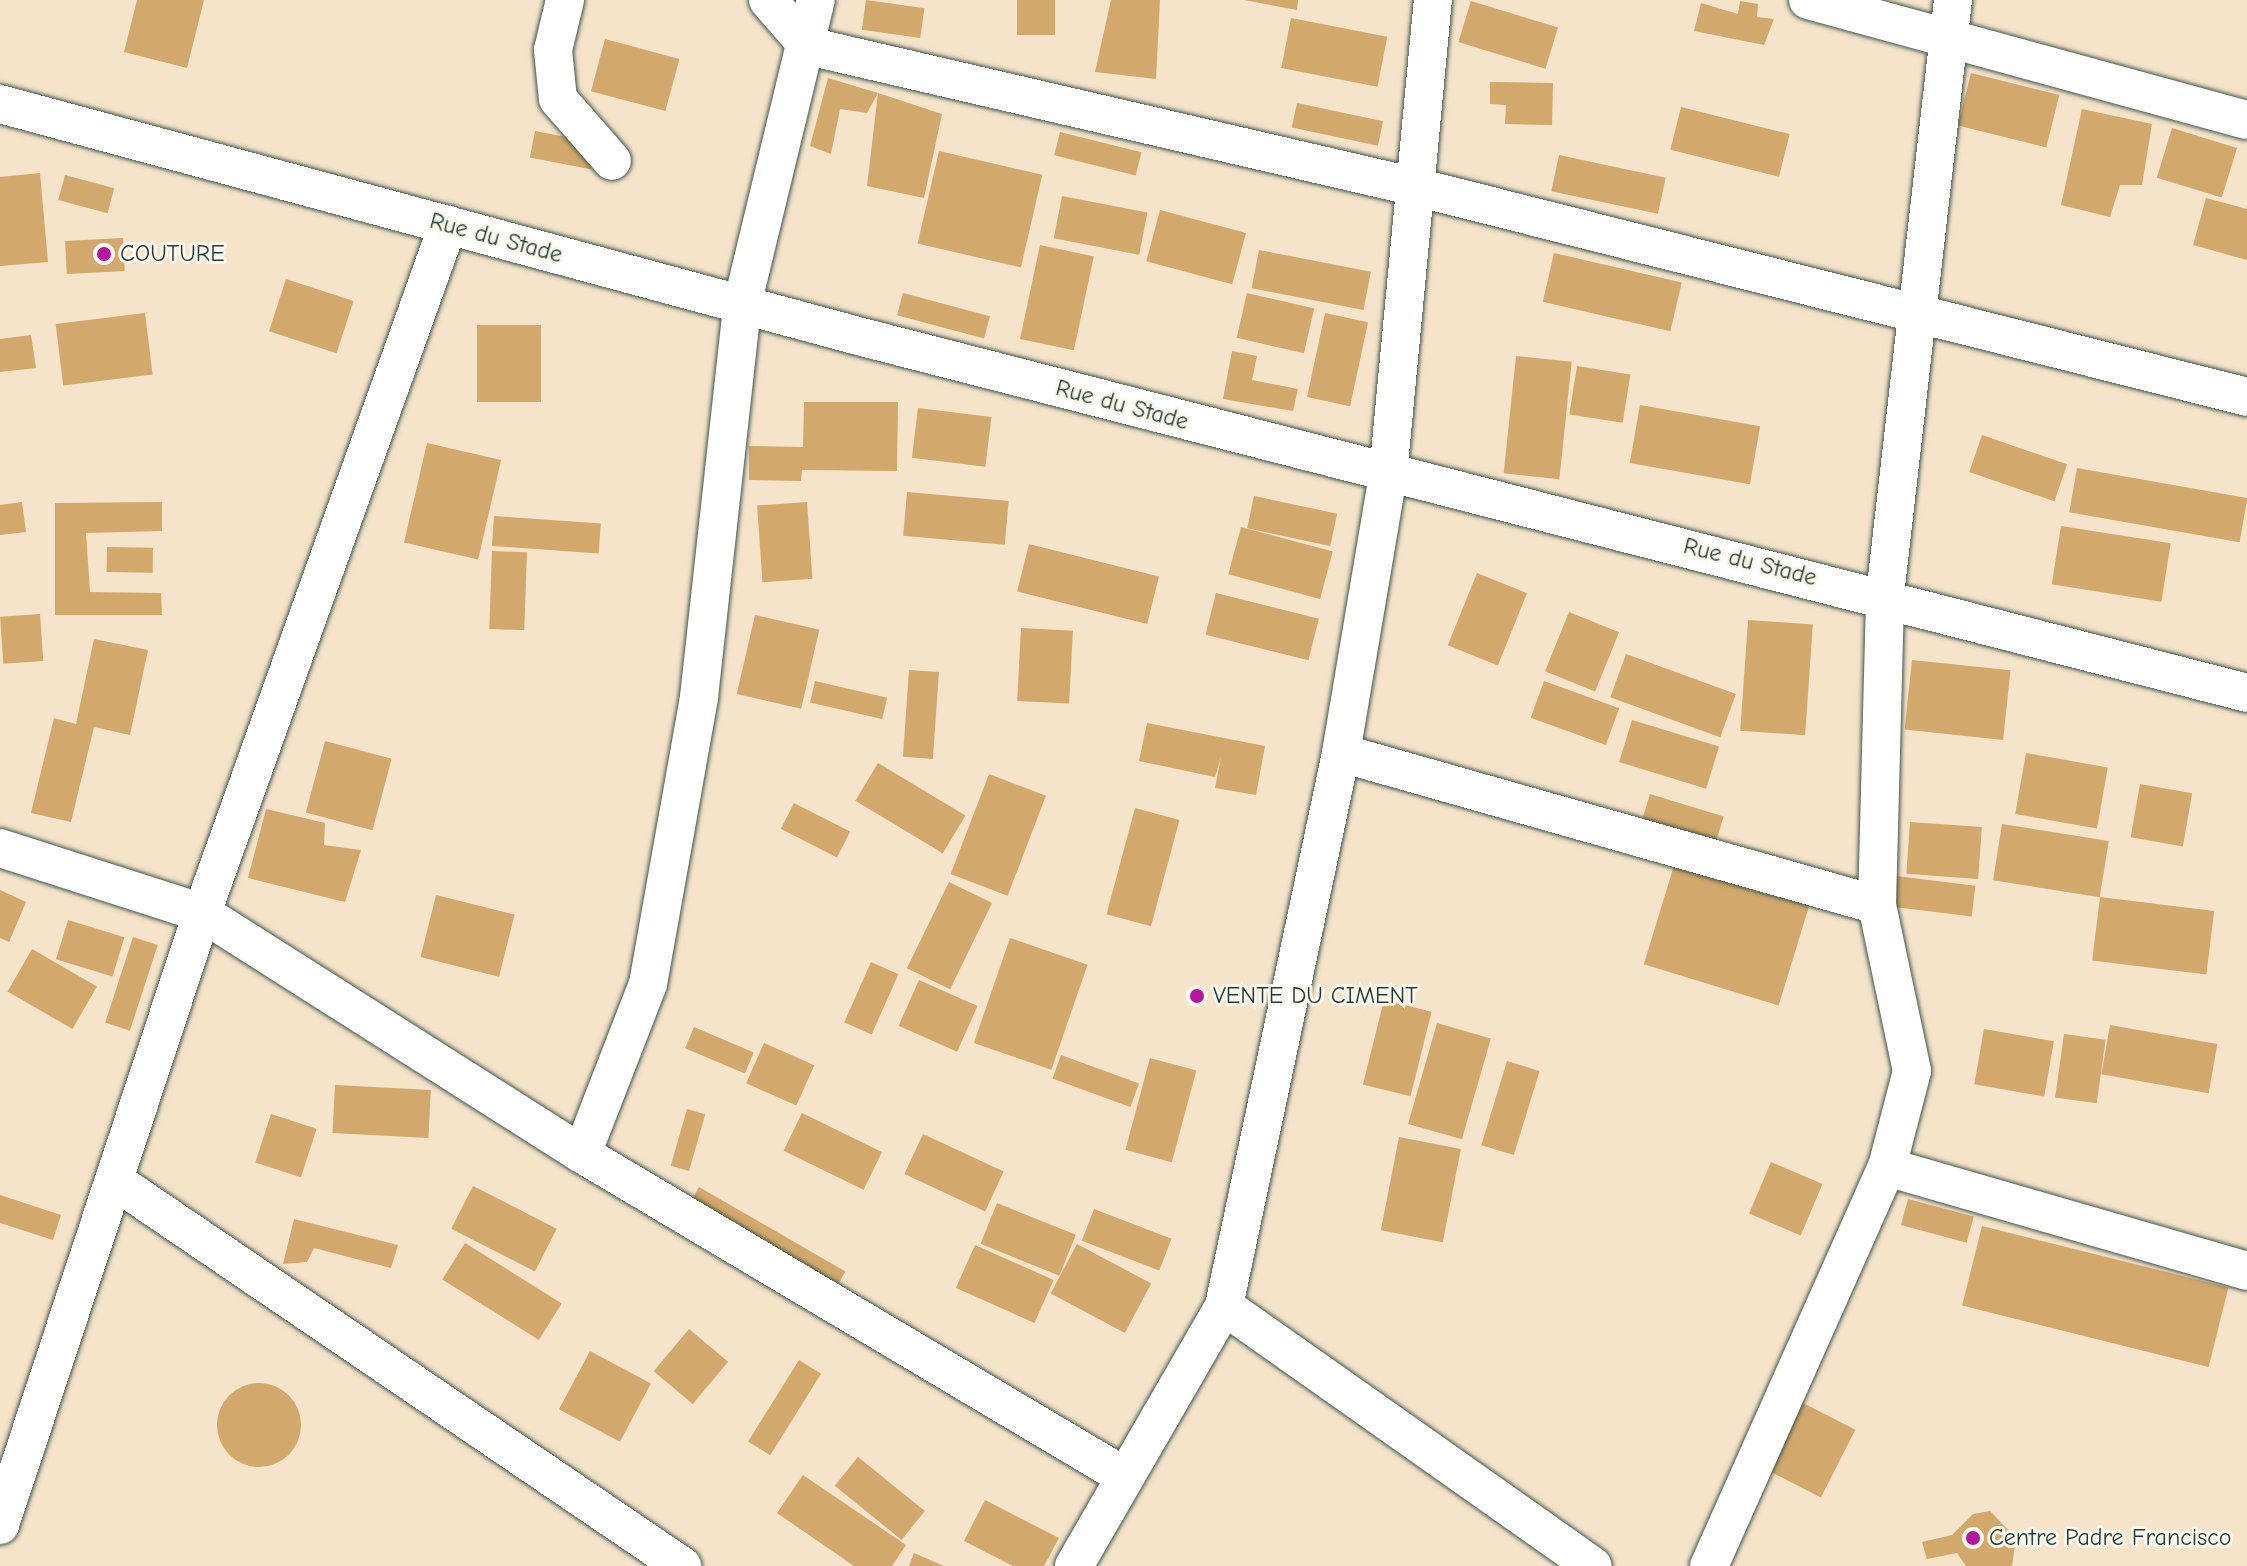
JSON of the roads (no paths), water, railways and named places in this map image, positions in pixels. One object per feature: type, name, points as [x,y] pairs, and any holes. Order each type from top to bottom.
[{"type":"street","points":[[565,0],[553,50],[558,99],[612,161]]},
{"type":"street","points":[[768,0],[808,46],[1420,188],[2247,397]]},
{"type":"street","points":[[582,1154],[648,984],[699,697],[742,305],[808,46],[816,0]]},
{"type":"street","points":[[1074,1566],[1224,1306],[1341,753],[1388,475],[1420,188],[1433,0]]},
{"type":"street","points":[[1808,0],[2247,120]]},
{"type":"street","points":[[1709,1566],[1887,1167],[1912,1071],[1877,905],[1885,595],[1913,311],[1953,0]]},
{"type":"street","name":"Rue du Stade","points":[[0,104],[742,305],[1388,475],[1885,595],[2247,693]]},
{"type":"street","points":[[0,1525],[118,1183],[202,913],[448,225]]},
{"type":"street","points":[[1341,753],[1877,905]]},
{"type":"street","points":[[0,848],[202,913],[582,1154],[1124,1476]]},
{"type":"street","points":[[1887,1167],[2247,1271]]},
{"type":"street","points":[[118,1183],[682,1566]]},
{"type":"street","points":[[1224,1306],[1593,1566]]},
{"type":"place","name":"COUTURE","points":[[104,254]]},
{"type":"place","name":"VENTE DU CIMENT","points":[[1197,996]]},
{"type":"place","name":"Centre Padre Francisco","points":[[1973,1538]]}]
